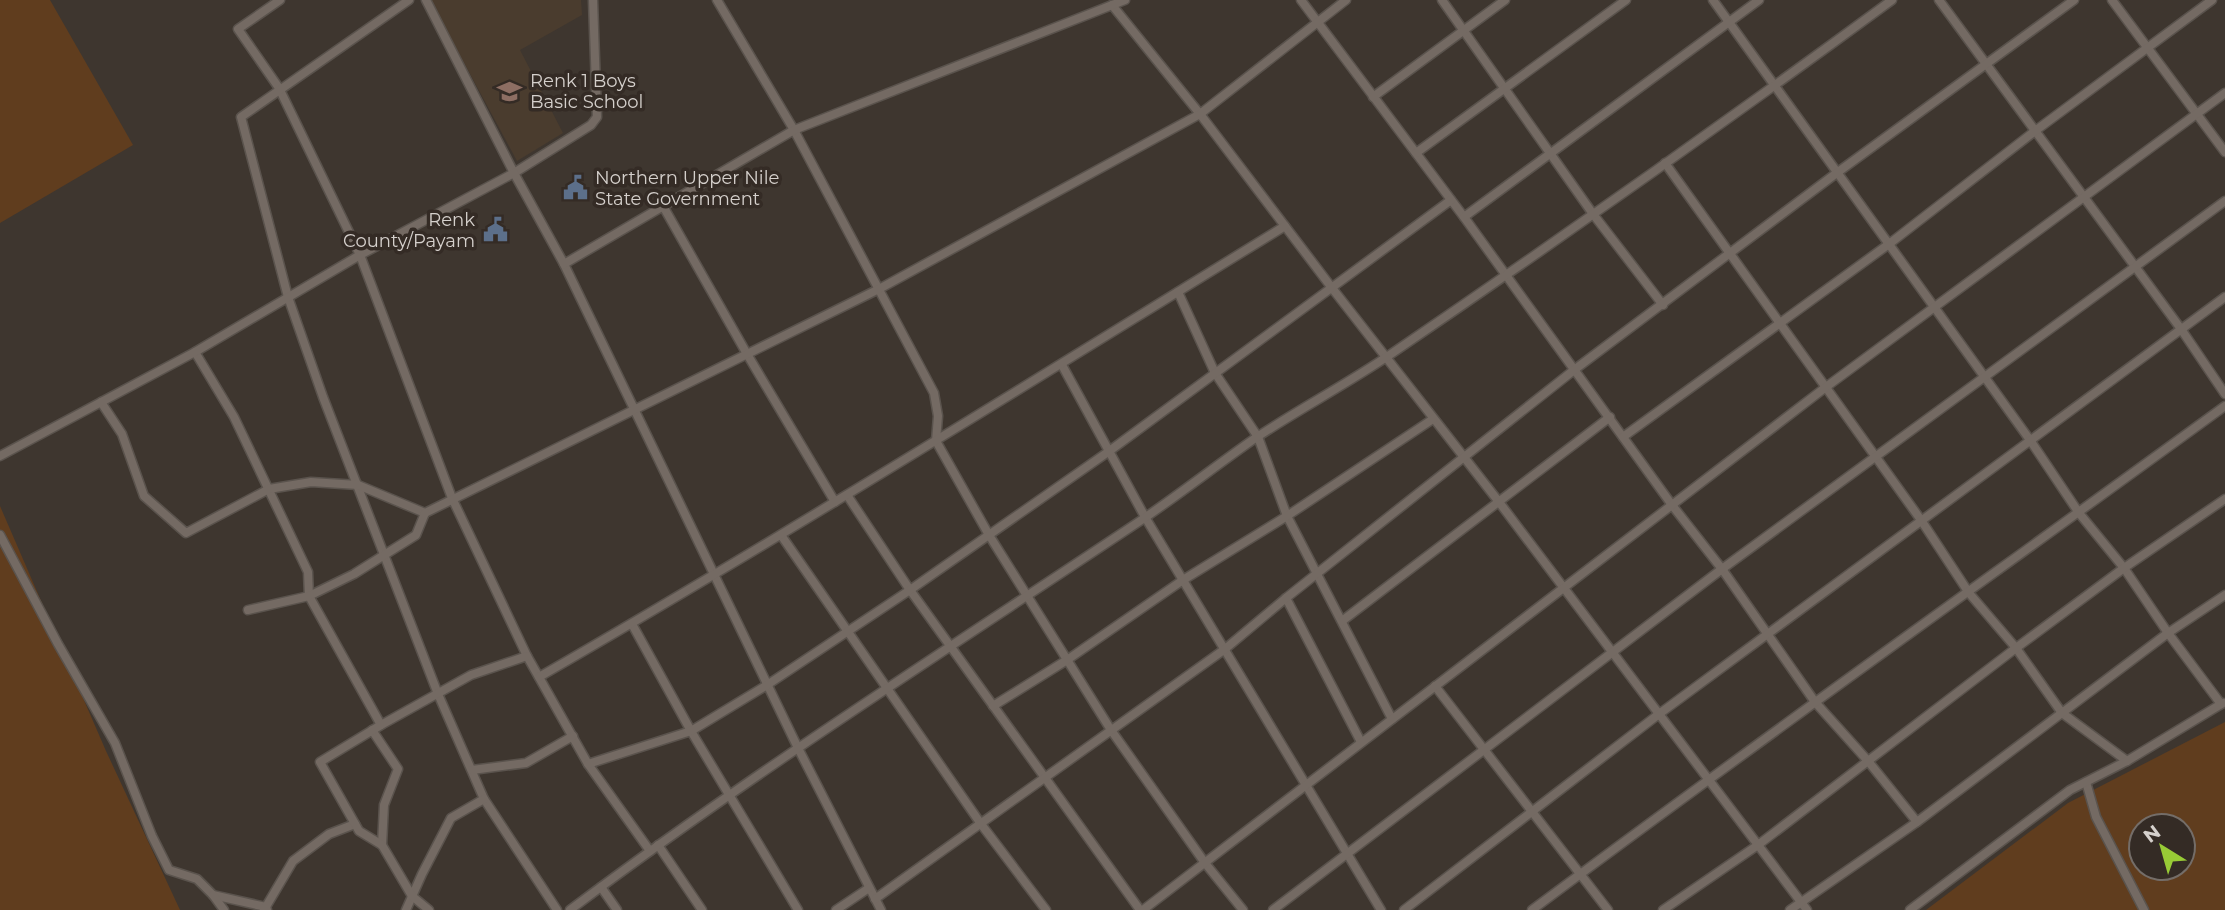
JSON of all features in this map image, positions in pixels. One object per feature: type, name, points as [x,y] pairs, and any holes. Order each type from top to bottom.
[{"type":"street","points":[[279,0],[238,29],[279,88],[360,255],[452,498],[527,656],[588,764],[650,851]]},
{"type":"street","points":[[409,0],[241,117],[288,297],[323,397],[438,694],[484,799],[557,910]]},
{"type":"street","points":[[426,0],[514,173],[564,264],[767,685],[881,910]]},
{"type":"street","points":[[0,456],[195,352],[360,255],[514,173],[591,125],[597,117],[593,0]]},
{"type":"street","points":[[717,0],[794,130],[934,393],[938,416],[936,441],[989,535],[1111,730],[1205,863],[1242,910]]},
{"type":"street","points":[[564,264],[794,130],[1125,0]]},
{"type":"street","points":[[1301,0],[1464,217],[1815,702],[1868,761],[1917,822]]},
{"type":"street","points":[[248,610],[309,596],[354,574],[385,552],[416,535],[425,513],[452,498],[880,289],[1200,114],[1346,0]]},
{"type":"street","points":[[1442,0],[1593,214],[1663,305]]},
{"type":"street","points":[[1373,97],[1504,0]]},
{"type":"street","points":[[1416,153],[1626,0]]},
{"type":"street","points":[[1713,0],[2030,440],[2078,513],[2124,568],[2168,633],[2223,702],[2127,761],[2070,790],[1910,910]]},
{"type":"street","points":[[1464,217],[1759,0]]},
{"type":"street","points":[[570,910],[798,748],[1145,517],[1258,437],[1387,357],[1505,276],[1892,0]]},
{"type":"street","points":[[1939,0],[2181,329],[2225,394]]},
{"type":"street","points":[[875,899],[1225,649],[1574,370],[1838,172],[2074,0]]},
{"type":"street","points":[[2112,0],[2225,152]]},
{"type":"street","points":[[1623,437],[1889,244],[2035,131],[2212,0]]},
{"type":"street","points":[[1112,5],[1200,114],[1499,502],[1807,910]]},
{"type":"street","points":[[847,495],[910,590],[1141,910],[1307,786],[1826,387],[2225,93]]},
{"type":"street","points":[[1665,163],[1921,520],[1969,593],[2016,648],[2062,713],[2127,761]]},
{"type":"street","points":[[588,764],[691,731],[767,685],[910,590],[1108,452],[1451,200]]},
{"type":"street","points":[[1273,910],[1349,855],[1721,569],[2225,201]]},
{"type":"street","points":[[663,206],[835,502]]},
{"type":"street","points":[[539,677],[716,575],[1285,226]]},
{"type":"street","points":[[1178,292],[1215,373],[1258,437],[1287,516],[1392,719]]},
{"type":"street","points":[[1404,910],[1660,714],[2225,297]]},
{"type":"street","points":[[195,352],[234,417],[308,572],[309,596],[381,725]]},
{"type":"street","points":[[1062,365],[1145,517],[1381,910]]},
{"type":"street","points":[[101,402],[122,434],[144,496],[186,533],[269,489],[311,482],[358,485],[425,513]]},
{"type":"street","points":[[1532,910],[2225,406]]},
{"type":"street","points":[[1342,621],[1610,417]]},
{"type":"street","points":[[993,706],[1433,419]]},
{"type":"street","points":[[1662,910],[1758,845],[2016,648],[2124,568],[2225,499]]},
{"type":"street","points":[[781,534],[981,824],[1046,910]]},
{"type":"street","points":[[0,535],[115,743],[152,836],[169,870],[197,879],[224,910]]},
{"type":"street","points":[[1790,910],[1917,822],[2168,633],[2225,595]]},
{"type":"street","points":[[1286,598],[1361,742]]},
{"type":"street","points":[[632,624],[691,731],[798,910]]},
{"type":"street","points":[[429,910],[412,895],[382,845],[359,831],[320,762],[471,675],[527,656]]},
{"type":"street","points":[[1435,686],[1608,910]]},
{"type":"street","points":[[372,730],[398,769],[384,805],[382,845]]},
{"type":"street","points":[[472,770],[526,763],[573,736]]},
{"type":"street","points":[[2086,782],[2096,817],[2144,910]]},
{"type":"street","points":[[406,910],[451,818],[484,799]]},
{"type":"street","points":[[213,895],[266,909],[293,861],[329,834],[355,824]]},
{"type":"street","points":[[658,845],[702,910]]},
{"type":"street","points":[[601,887],[617,910]]},
{"type":"street","points":[[836,910],[869,888]]},
{"type":"shaded area","points":[[0,0],[50,0],[133,145],[0,223]]},
{"type":"shaded area","name":"Renk 1 Boys Basic School","points":[[430,0],[581,0],[582,15],[520,50],[563,133],[517,161]]},
{"type":"shaded area","points":[[0,506],[106,751],[180,910],[0,910]]},
{"type":"shaded area","points":[[2225,722],[2225,910],[1926,910],[2068,803]]},
{"type":"place","name":"Renk 1 Boys Basic School","points":[[510,91]]},
{"type":"place","name":"Northern Upper Nile State Government","points":[[575,188]]},
{"type":"place","name":"Renk County/Payam","points":[[495,230]]}]
